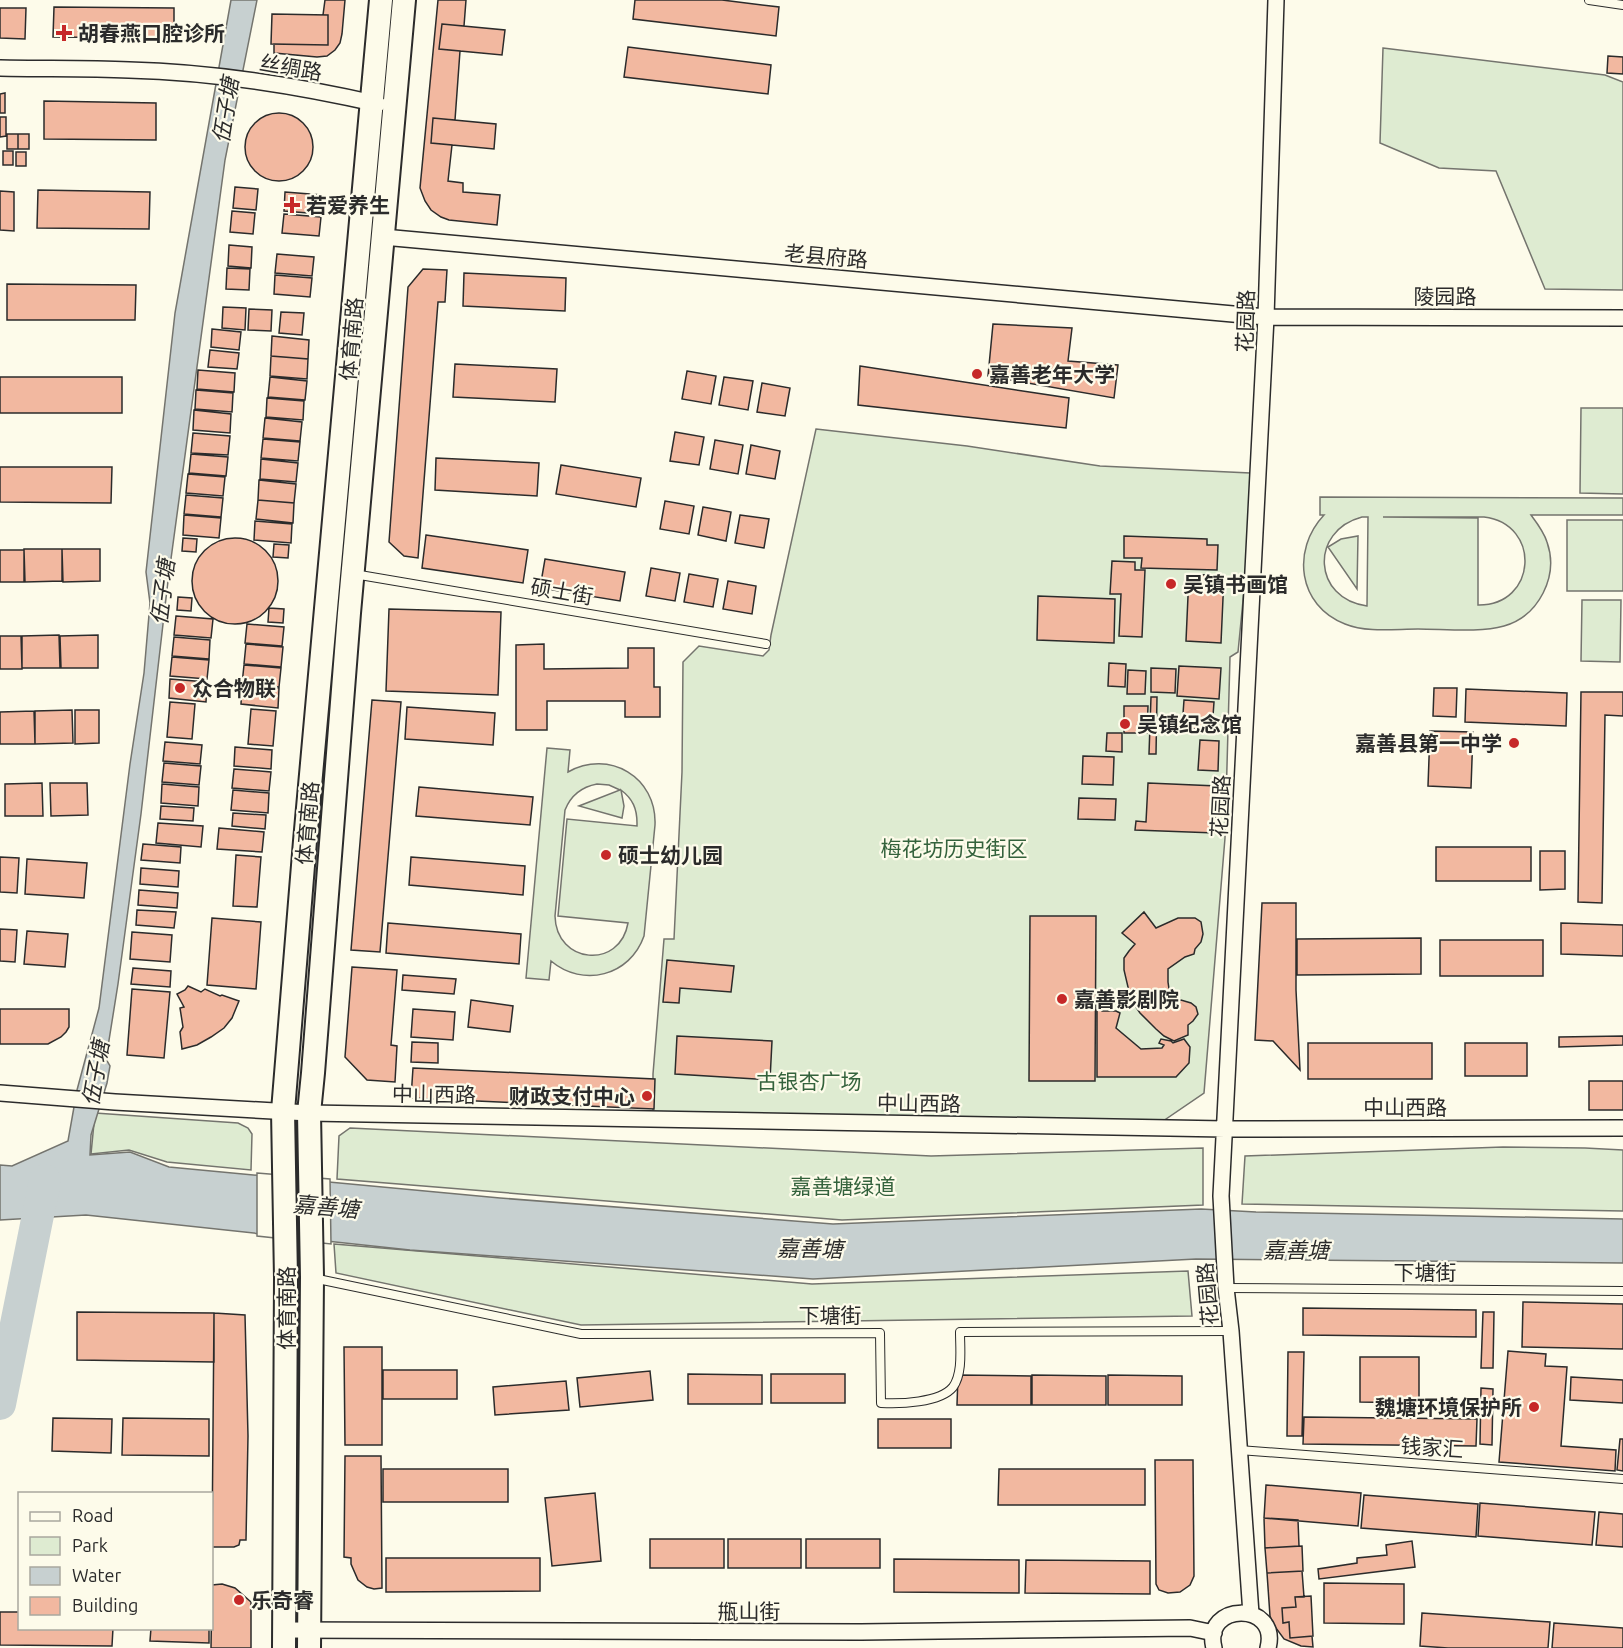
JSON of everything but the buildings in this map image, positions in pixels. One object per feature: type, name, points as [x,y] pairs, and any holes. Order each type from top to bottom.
[{"type":"main road","name":"体育南路","points":[[284,1639],[286,1278],[283,1111],[305,841],[381,0]]},
{"type":"main road","name":"体育南路","points":[[309,1639],[312,1277],[309,1113],[352,573],[404,0]]},
{"type":"street","name":"花园路","points":[[1251,1614],[1221,1196],[1266,317],[1276,0]]},
{"type":"street","name":"丝绸路","points":[[0,68],[130,70],[202,75],[263,83],[394,108]]},
{"type":"street","name":"老县府路","points":[[383,237],[1266,317]]},
{"type":"street","name":"陵园路","points":[[1266,317],[1623,318]]},
{"type":"street","name":"中山西路","points":[[0,1093],[309,1113],[1225,1129],[1623,1128]]},
{"type":"street","points":[[1214,1641],[1218,1625],[1224,1618],[1232,1613],[1242,1612],[1259,1618],[1265,1625],[1269,1634],[1268,1648]]},
{"type":"street","name":"甁山街","points":[[284,1639],[1190,1628],[1214,1641]]},
{"type":"lane","points":[[1589,0],[1623,6]]},
{"type":"lane","name":"硕士街","points":[[352,573],[766,644]]},
{"type":"lane","name":"下塘街","points":[[312,1277],[582,1334],[880,1333],[881,1403],[902,1404],[924,1401],[944,1394],[953,1387],[960,1362],[960,1332],[1231,1330]]},
{"type":"lane","name":"下塘街","points":[[1226,1288],[1623,1291]]},
{"type":"lane","name":"钱家汇","points":[[1239,1450],[1623,1479]]},
{"type":"green space","points":[[1383,48],[1605,75],[1623,82],[1623,290],[1545,289],[1496,171],[1439,168],[1380,143]]},
{"type":"green space","points":[[1581,408],[1623,408],[1623,494],[1580,493]]},
{"type":"green space","name":"梅花坊历史街区","points":[[816,429],[967,446],[1100,466],[1250,473],[1249,539],[1238,652],[1230,657],[1225,838],[1204,1093],[1163,1121],[653,1115],[653,1074],[664,939],[674,939],[682,772],[683,662],[699,646],[763,656],[769,650]]},
{"type":"green space","points":[[1320,497],[1623,498],[1623,515],[1531,515],[1547,542],[1550,555],[1548,581],[1536,604],[1527,613],[1504,626],[1484,629],[1372,630],[1354,627],[1329,616],[1317,604],[1304,576],[1307,544],[1313,529],[1324,515],[1320,515]],"holes":[[[1362,517],[1368,517],[1367,606],[1349,601],[1336,591],[1328,578],[1324,564],[1326,549],[1333,536],[1345,525]],[[1383,517],[1484,517],[1503,523],[1516,534],[1523,548],[1525,564],[1521,579],[1512,593],[1498,602],[1478,605],[1478,518]]]},
{"type":"green space","points":[[1567,520],[1623,520],[1623,591],[1567,591]]},
{"type":"green space","points":[[1358,536],[1357,589],[1328,547],[1341,539]]},
{"type":"green space","points":[[1582,600],[1621,600],[1620,662],[1581,661]]},
{"type":"green space","points":[[547,748],[570,750],[568,772],[584,766],[599,764],[614,766],[628,772],[639,781],[648,793],[654,808],[655,825],[644,936],[628,961],[604,974],[591,976],[577,974],[551,961],[549,980],[526,978]],"holes":[[[597,784],[609,785],[620,790],[579,806],[622,818],[624,806],[621,790],[634,805],[637,826],[567,819],[558,916],[628,923],[623,938],[613,948],[602,954],[589,955],[576,952],[566,944],[558,932],[555,916],[565,810],[570,800],[586,787]]]},
{"type":"green space","points":[[95,1113],[238,1123],[248,1128],[252,1134],[251,1170],[167,1162],[129,1150],[91,1154]]},
{"type":"green space","name":"嘉善塘绿道","points":[[350,1128],[931,1156],[1203,1148],[1203,1205],[842,1220],[337,1179],[339,1136]]},
{"type":"green space","points":[[1503,1147],[1623,1150],[1623,1211],[1242,1204],[1245,1156]]},
{"type":"green space","points":[[334,1244],[812,1284],[1188,1271],[1192,1316],[581,1325],[336,1273]]},
{"type":"water","name":"嘉善塘","points":[[231,0],[257,0],[225,160],[168,581],[141,814],[106,1059],[110,1066],[91,1135],[90,1155],[130,1152],[169,1167],[500,1198],[833,1224],[1201,1209],[1623,1219],[1623,1263],[1196,1259],[813,1279],[410,1250],[86,1215],[0,1220],[0,1165],[12,1166],[68,1141],[77,1090],[99,1008],[144,673],[150,603],[146,572],[175,313]]},
{"type":"pier","points":[[257,1173],[330,1179],[331,1244],[257,1236]]},
{"type":"waterway","name":"伍子塘","points":[[0,1404],[45,1180]]},
{"type":"place","name":"胡春燕口腔诊所","points":[[64,33]]},
{"type":"place","name":"若爱养生","points":[[292,205]]},
{"type":"place","name":"嘉善老年大学","points":[[977,374]]},
{"type":"place","name":"吴镇书画馆","points":[[1171,584]]},
{"type":"place","name":"众合物联","points":[[180,688]]},
{"type":"place","name":"吴镇纪念馆","points":[[1125,724]]},
{"type":"place","name":"嘉善县第一中学","points":[[1514,743]]},
{"type":"place","name":"硕士幼儿园","points":[[606,855]]},
{"type":"place","name":"嘉善影剧院","points":[[1062,999]]},
{"type":"place","name":"财政支付中心","points":[[647,1096]]},
{"type":"place","name":"魏塘环境保护所","points":[[1534,1407]]},
{"type":"place","name":"乐奇睿","points":[[239,1600]]},
{"type":"park label","name":"古银杏广场","points":[[809,1081]]}]
